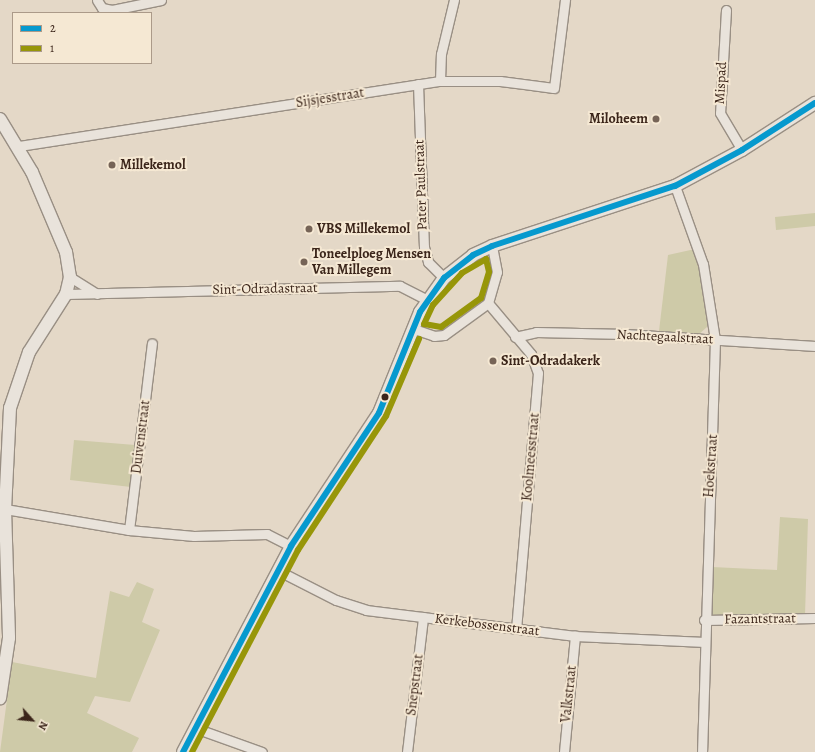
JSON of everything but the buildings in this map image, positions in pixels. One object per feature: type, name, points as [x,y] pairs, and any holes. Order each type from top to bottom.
[{"type":"street","points":[[97,0],[102,8],[112,10],[161,0]]},
{"type":"street","points":[[440,81],[442,54],[454,0]]},
{"type":"street","name":"Sijsjesstraat","points":[[19,146],[440,81],[500,81],[554,88],[566,0]]},
{"type":"street","name":"Mispad","points":[[726,10],[720,113],[742,150]]},
{"type":"street","name":"Pater Paulstraat","points":[[418,84],[424,246],[428,262],[444,278]]},
{"type":"street","points":[[183,752],[291,546],[379,413],[427,300],[444,278],[473,255],[492,246],[552,228],[676,186],[742,150],[815,103]]},
{"type":"street","points":[[0,119],[19,146],[66,252],[70,277],[66,294],[29,352],[14,390],[6,442],[4,592],[9,638],[0,698]]},
{"type":"street","name":"Hoekstraat","points":[[676,186],[703,264],[715,340],[704,620],[705,642],[702,752]]},
{"type":"street","points":[[414,329],[434,336],[444,335],[488,303],[497,272],[492,246]]},
{"type":"street","points":[[70,277],[98,294]]},
{"type":"street","name":"Sint-Odradastraat","points":[[66,294],[400,286],[427,300]]},
{"type":"street","name":"Koolmeesstraat","points":[[488,303],[515,337],[531,354],[538,373],[516,628]]},
{"type":"street","name":"Nachtegaalstraat","points":[[515,337],[536,332],[815,346]]},
{"type":"street","name":"Duivenstraat","points":[[129,530],[152,344]]},
{"type":"street","points":[[5,509],[129,530],[194,536],[267,534],[291,546]]},
{"type":"street","name":"Kerkebossenstraat","points":[[278,570],[349,605],[423,617],[575,636],[705,642]]},
{"type":"street","name":"Snepstraat","points":[[407,752],[423,617]]},
{"type":"street","name":"Fazantstraat","points":[[704,620],[815,618]]},
{"type":"street","name":"Valkstraat","points":[[564,752],[575,636]]},
{"type":"street","points":[[195,728],[262,752]]},
{"type":"shaded area","points":[[815,213],[815,226],[776,230],[775,217]]},
{"type":"shaded area","points":[[695,249],[708,314],[707,327],[698,335],[659,331],[668,255]]},
{"type":"shaded area","points":[[74,440],[135,445],[131,487],[70,480]]},
{"type":"shaded area","points":[[780,517],[808,519],[805,615],[710,616],[712,567],[777,570]]},
{"type":"shaded area","points":[[137,582],[154,589],[142,622],[160,630],[130,702],[95,696],[87,713],[139,738],[132,752],[0,752],[12,662],[96,678],[110,591],[129,597]]},
{"type":"transit line","name":"2","points":[[183,752],[291,546],[379,413],[420,312],[444,278],[473,255],[492,246],[675,186],[742,150],[815,103]]},
{"type":"transit line","name":"1","points":[[486,259],[489,272],[481,298],[441,327],[424,324],[433,305],[462,273],[486,259]]},
{"type":"transit line","name":"1","points":[[192,752],[298,550],[386,416],[419,339]]},
{"type":"place","name":"Miloheem","points":[[656,119]]},
{"type":"place","name":"Millekemol","points":[[112,165]]},
{"type":"place","name":"VBS Millekemol","points":[[309,229]]},
{"type":"place","name":"Toneelploeg Mensen Van Millegem","points":[[304,262]]},
{"type":"place","name":"Sint-Odradakerk","points":[[493,361]]}]
